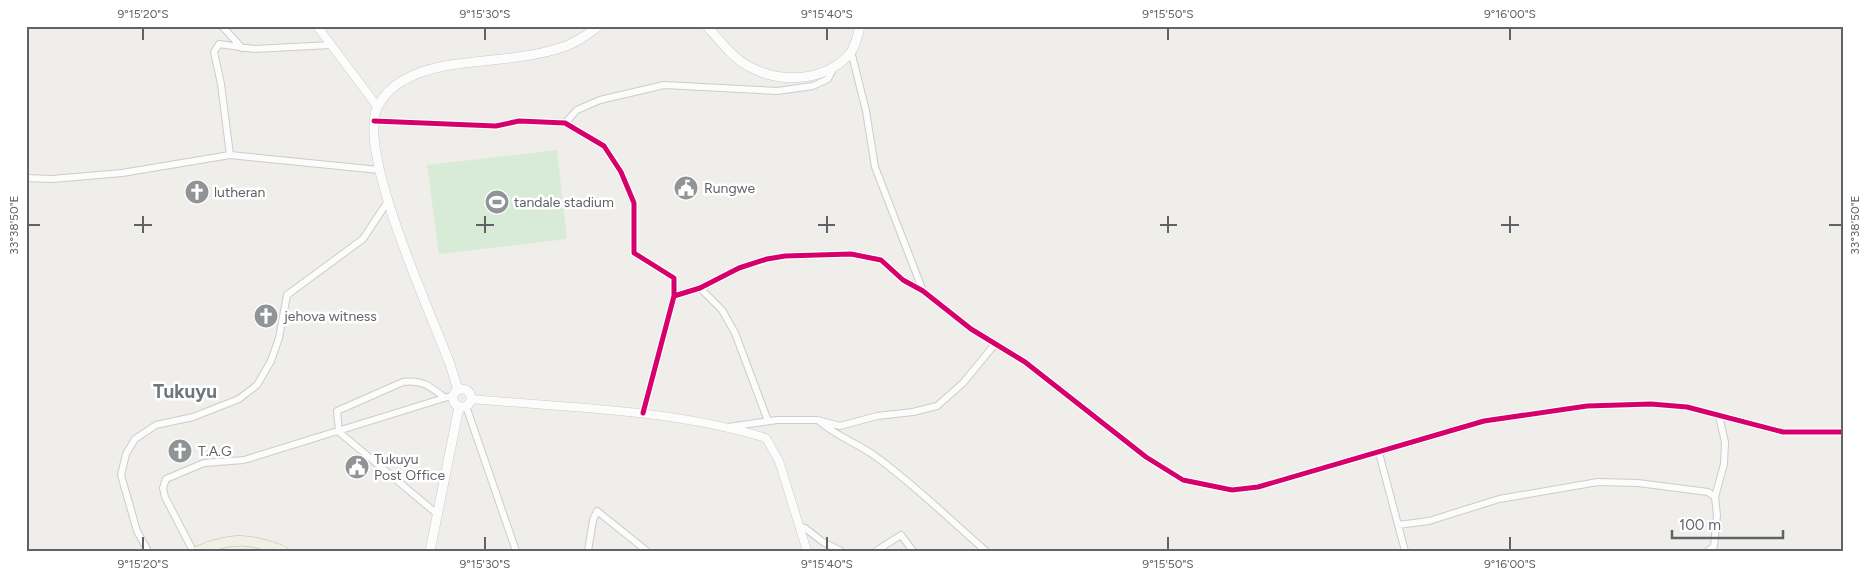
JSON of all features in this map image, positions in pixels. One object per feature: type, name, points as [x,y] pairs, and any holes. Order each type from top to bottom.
[{"type":"highway","points":[[198,551],[216,544],[239,540],[254,541],[283,551]]},
{"type":"main road","points":[[465,404],[453,401],[456,393],[450,364],[388,200],[380,170],[374,121],[377,106],[388,92],[409,76],[443,66],[498,60],[562,47],[599,26]]},
{"type":"main road","points":[[706,26],[730,53],[750,68],[774,77],[796,78],[834,67],[851,52],[860,26]]},
{"type":"main road","points":[[430,551],[436,513],[465,404],[466,390],[456,393]]},
{"type":"street","points":[[222,26],[242,48]]},
{"type":"street","points":[[317,26],[377,106]]},
{"type":"street","points":[[230,155],[221,84],[214,52],[219,44],[254,49],[331,45]]},
{"type":"street","points":[[851,52],[866,111],[876,167],[924,291]]},
{"type":"street","points":[[565,124],[577,110],[600,100],[664,85],[777,91],[813,86],[828,79],[834,67]]},
{"type":"street","points":[[374,121],[496,126],[519,121],[565,124],[604,146],[634,203],[634,253],[674,278],[674,296],[643,413]]},
{"type":"street","points":[[26,178],[52,179],[122,173],[230,155],[380,170]]},
{"type":"street","points":[[148,551],[136,531],[120,475],[126,454],[135,439],[156,425],[193,417],[239,399],[257,385],[272,361],[279,338],[287,295],[362,239],[388,200]]},
{"type":"street","points":[[674,296],[700,288],[739,268],[767,259],[786,256],[851,254],[880,260],[903,280],[924,291],[971,329],[1025,362],[1146,458],[1183,480],[1232,490],[1258,487],[1484,421],[1587,406],[1651,404],[1687,407],[1783,432],[1843,432]]},
{"type":"street","points":[[700,288],[722,310],[734,333],[768,421]]},
{"type":"street","points":[[728,426],[768,421],[817,420],[840,426],[878,416],[913,412],[937,406],[964,383],[995,344]]},
{"type":"street","points":[[436,513],[339,432],[337,413],[338,408],[403,382],[422,382],[444,398]]},
{"type":"street","points":[[193,551],[165,497],[163,488],[166,479],[204,463],[244,460],[339,432],[456,393]]},
{"type":"street","points":[[516,551],[465,404],[643,413],[728,426],[766,438],[779,461],[807,551]]},
{"type":"street","points":[[1708,551],[1714,546],[1717,515],[1716,497],[1724,464],[1725,442],[1719,416]]},
{"type":"street","points":[[817,420],[836,436],[873,455],[933,502],[986,551]]},
{"type":"street","points":[[1379,453],[1405,551]]},
{"type":"street","points":[[1398,525],[1429,521],[1499,499],[1598,482],[1638,483],[1708,492],[1716,497]]},
{"type":"street","points":[[588,551],[593,520],[597,511],[647,551]]},
{"type":"street","points":[[800,527],[806,528],[823,542],[841,551]]},
{"type":"street","points":[[876,551],[901,535],[913,551]]},
{"type":"green space","name":"tandale stadium","points":[[557,150],[567,239],[439,254],[427,165]]},
{"type":"cycle path","points":[[374,121],[496,126],[519,121],[565,123],[604,146],[621,172],[634,203],[634,253],[674,278],[674,296],[643,413]]},
{"type":"cycle path","points":[[674,296],[700,288],[739,268],[767,259],[785,256],[851,254],[881,260],[903,280],[923,291],[971,329],[1025,362],[1146,457],[1183,480],[1232,490],[1258,487],[1484,421],[1587,406],[1651,404],[1687,407],[1783,432],[1843,432]]},
{"type":"place","name":"Rungwe","points":[[686,188]]},
{"type":"place","name":"lutheran","points":[[197,192]]},
{"type":"place","name":"tandale stadium","points":[[497,202]]},
{"type":"place","name":"jehova witness","points":[[266,316]]},
{"type":"place","name":"T.A.G","points":[[180,451]]},
{"type":"place","name":"Tukuyu Post Office","points":[[357,467]]},
{"type":"district","name":"Tukuyu","points":[[185,391]]}]
